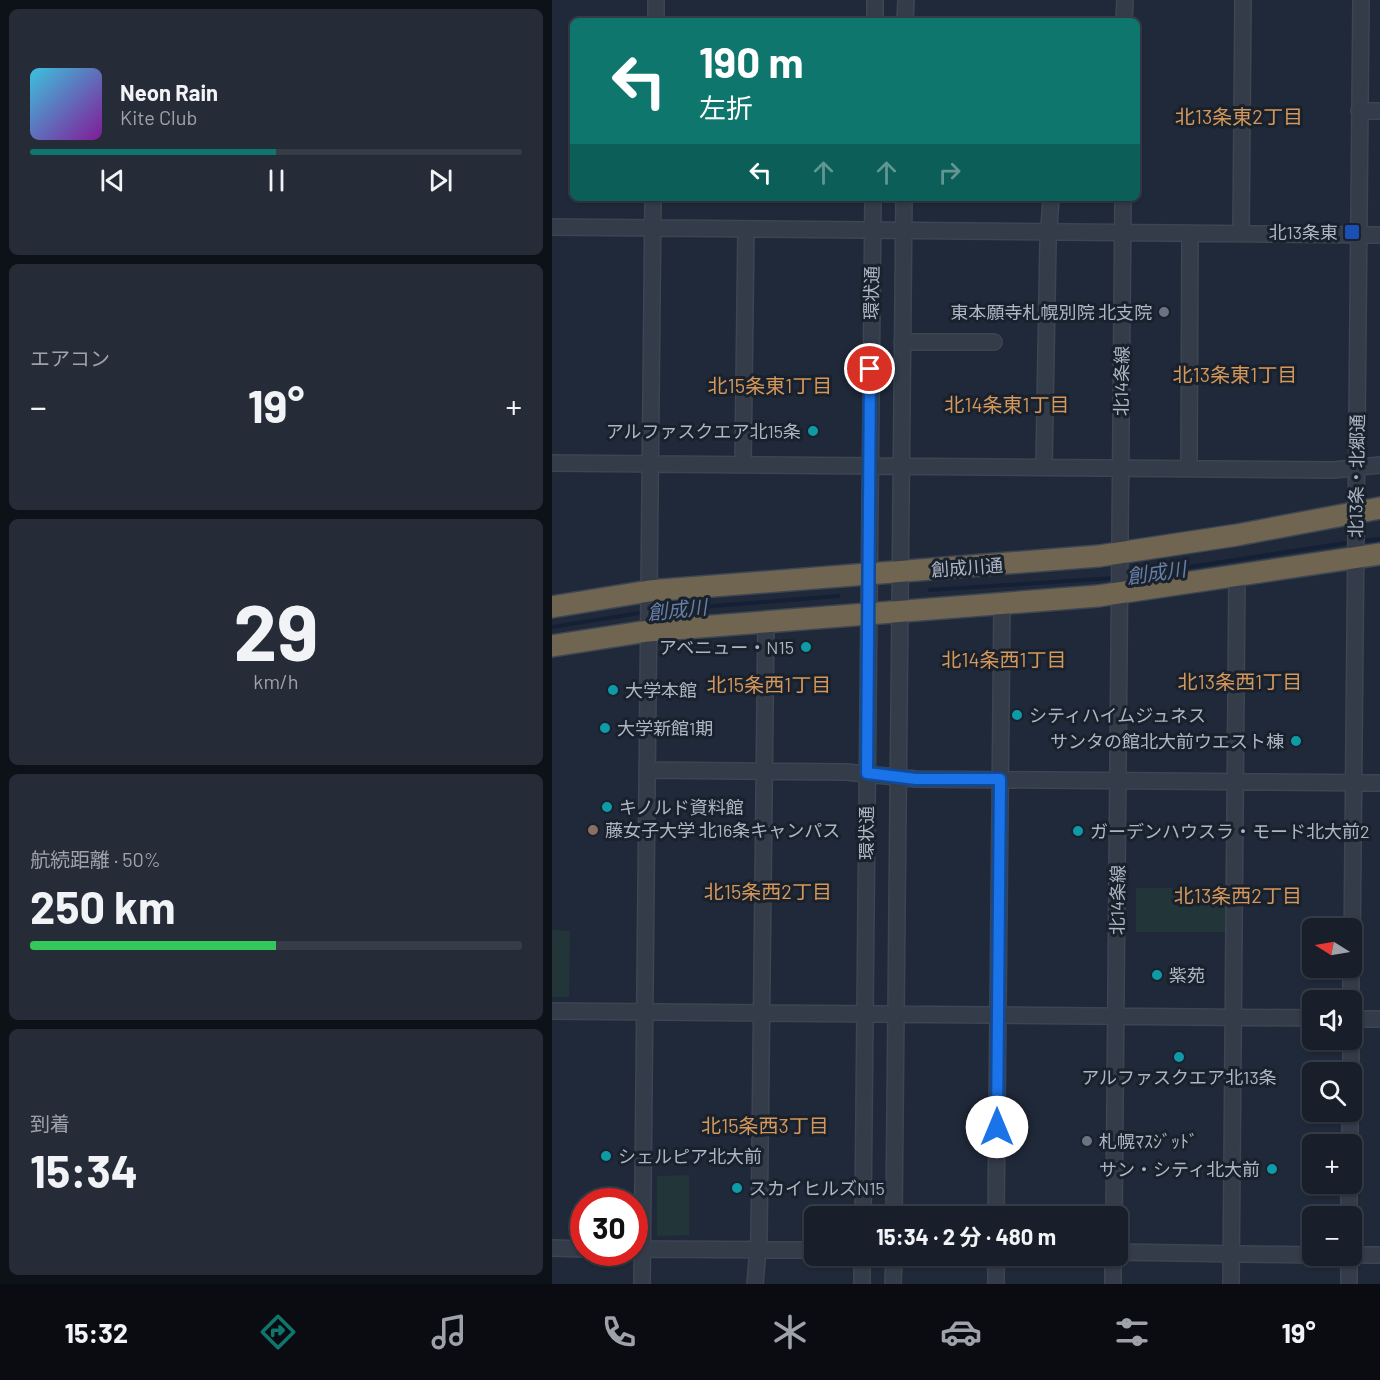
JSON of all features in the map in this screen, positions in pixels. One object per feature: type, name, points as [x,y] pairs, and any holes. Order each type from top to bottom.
[{"type":"highway","name":"創成川通","points":[[552,607],[868,572],[1120,559],[1237,535],[1355,521],[1380,508]]},
{"type":"highway","points":[[552,646],[648,625],[766,621],[1002,604],[1238,575],[1355,551],[1380,554]]},
{"type":"street","points":[[656,0],[656,18]]},
{"type":"street","points":[[875,0],[875,18]]},
{"type":"street","points":[[905,18],[906,0]]},
{"type":"street","points":[[1124,18],[1125,0]]},
{"type":"street","points":[[1241,233],[1244,0]]},
{"type":"street","name":"北13条・北郷通","points":[[1352,918],[1361,0]]},
{"type":"street","points":[[1359,111],[1380,111]]},
{"type":"street","points":[[640,1188],[644,1012],[653,201]]},
{"type":"street","name":"環状通","points":[[863,1206],[873,201]]},
{"type":"street","name":"環状通","points":[[894,1206],[904,201]]},
{"type":"street","points":[[1044,467],[1051,201]]},
{"type":"street","name":"北14条線","points":[[1114,1206],[1123,201]]},
{"type":"street","points":[[552,227],[1380,235]]},
{"type":"street","points":[[743,465],[746,229]]},
{"type":"street","points":[[1189,468],[1190,233]]},
{"type":"street","points":[[902,342],[994,342]]},
{"type":"street","points":[[552,463],[1334,470],[1380,465]]},
{"type":"street","points":[[1231,1284],[1238,575]]},
{"type":"street","points":[[996,1206],[1002,604]]},
{"type":"street","points":[[755,1284],[763,1013],[766,621]]},
{"type":"street","points":[[647,770],[867,773],[898,777],[1000,779],[1380,783]]},
{"type":"street","points":[[552,1011],[1302,1018]]},
{"type":"street","points":[[1362,1019],[1380,1019]]},
{"type":"street","points":[[552,1248],[570,1248]]},
{"type":"street","points":[[648,1249],[804,1250]]},
{"type":"street","points":[[1128,1252],[1302,1254]]},
{"type":"street","points":[[1362,1255],[1380,1255]]},
{"type":"street","points":[[640,1266],[642,1284]]},
{"type":"street","points":[[862,1266],[862,1284]]},
{"type":"street","points":[[893,1284],[894,1266]]},
{"type":"street","points":[[996,1266],[996,1284]]},
{"type":"street","points":[[1113,1266],[1113,1284]]},
{"type":"street","points":[[1348,1284],[1349,1266]]},
{"type":"green space","points":[[1136,888],[1225,888],[1225,932],[1136,932]]},
{"type":"green space","points":[[552,930],[570,931],[569,997],[552,997]]},
{"type":"green space","points":[[689,1175],[689,1235],[657,1236],[657,1176]]},
{"type":"waterway","name":"創成川","points":[[1360,541],[1380,539]]},
{"type":"waterway","name":"創成川","points":[[1123,577],[1352,542]]},
{"type":"waterway","name":"創成川","points":[[930,590],[1115,578]]},
{"type":"waterway","name":"創成川","points":[[653,611],[838,596]]},
{"type":"waterway","name":"創成川","points":[[552,627],[646,612]]},
{"type":"place","name":"北13条東","points":[[1352,232]]},
{"type":"place","name":"東本願寺札幌別院 北支院","points":[[1164,312]]},
{"type":"place","name":"アルファスクエア北15条","points":[[813,431]]},
{"type":"place","name":"アベニュー・N15","points":[[806,647]]},
{"type":"place","name":"大学本館","points":[[613,690]]},
{"type":"place","name":"シティハイムジュネス","points":[[1017,715]]},
{"type":"place","name":"大学新館1期","points":[[605,728]]},
{"type":"place","name":"サンタの館北大前ウエスト棟","points":[[1296,741]]},
{"type":"place","name":"キノルド資料館","points":[[607,807]]},
{"type":"place","name":"藤女子大学 北16条キャンパス","points":[[593,830]]},
{"type":"place","name":"ガーデンハウスラ・モード北大前2","points":[[1078,831]]},
{"type":"place","name":"紫苑","points":[[1157,975]]},
{"type":"place","name":"アルファスクエア北13条","points":[[1179,1057]]},
{"type":"place","name":"札幌ﾏｽｼﾞｯﾄﾞ","points":[[1087,1141]]},
{"type":"place","name":"シェルピア北大前","points":[[606,1156]]},
{"type":"place","name":"サン・シティ北大前","points":[[1272,1169]]},
{"type":"place","name":"スカイヒルズN15","points":[[737,1188]]},
{"type":"district","name":"北13条東2丁目","points":[[1239,116]]},
{"type":"district","name":"北13条東1丁目","points":[[1235,374]]},
{"type":"district","name":"北15条東1丁目","points":[[770,385]]},
{"type":"district","name":"北14条東1丁目","points":[[1007,404]]},
{"type":"district","name":"北14条西1丁目","points":[[1004,659]]},
{"type":"district","name":"北13条西1丁目","points":[[1240,681]]},
{"type":"district","name":"北15条西1丁目","points":[[769,684]]},
{"type":"district","name":"北15条西2丁目","points":[[768,891]]},
{"type":"district","name":"北13条西2丁目","points":[[1238,895]]},
{"type":"district","name":"北15条西3丁目","points":[[765,1125]]},
{"type":"route","points":[[870,369],[867,773],[916,779],[1000,779],[997,1127]]}]
